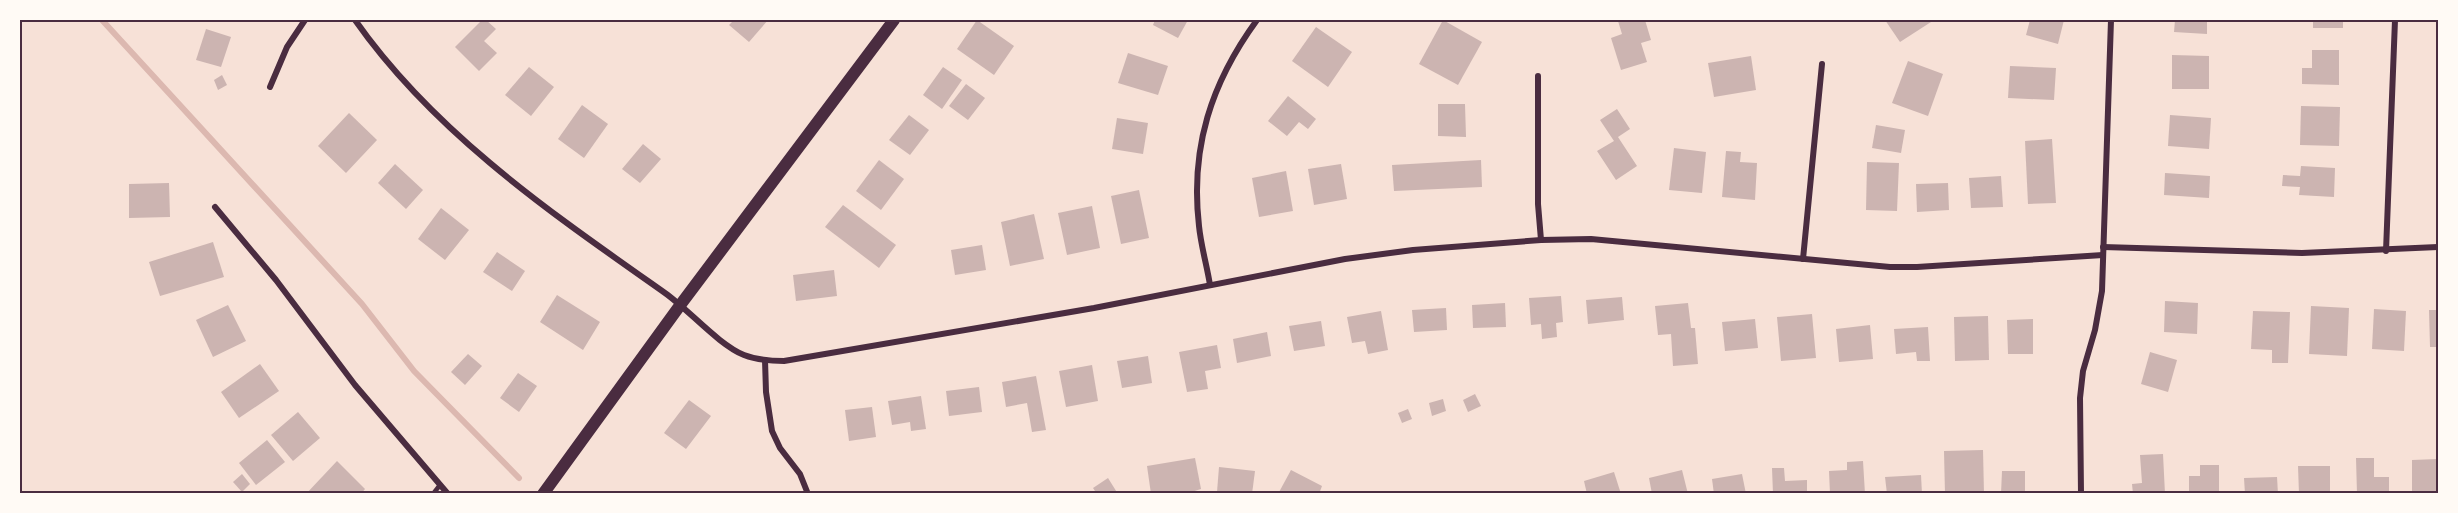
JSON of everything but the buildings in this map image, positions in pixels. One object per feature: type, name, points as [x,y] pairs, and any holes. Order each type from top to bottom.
[{"type":"main road","points":[[543,494],[681,304],[894,20]]},
{"type":"street","points":[[270,87],[287,47],[305,20]]},
{"type":"street","points":[[355,20],[375,49],[468,145],[553,213],[681,304],[730,348],[744,355],[765,360],[784,361],[1094,308],[1345,259],[1541,240],[1591,239],[1637,242],[1803,259],[1917,267],[2103,251],[2302,254],[2439,248]]},
{"type":"street","points":[[1210,285],[1199,228],[1196,191],[1199,150],[1207,115],[1220,79],[1238,45],[1257,20]]},
{"type":"street","points":[[2081,494],[2080,398],[2083,371],[2095,330],[2102,291],[2111,20]]},
{"type":"street","points":[[2386,251],[2395,20]]},
{"type":"street","points":[[1803,259],[1822,64]]},
{"type":"street","points":[[1538,76],[1538,204],[1541,240]]},
{"type":"street","points":[[215,207],[276,280],[356,386],[448,494]]},
{"type":"street","points":[[765,360],[766,392],[772,431],[780,448],[800,474],[808,494]]},
{"type":"lane","points":[[433,494],[440,485]]},
{"type":"waterway","points":[[102,20],[362,304],[414,371],[519,478]]}]
